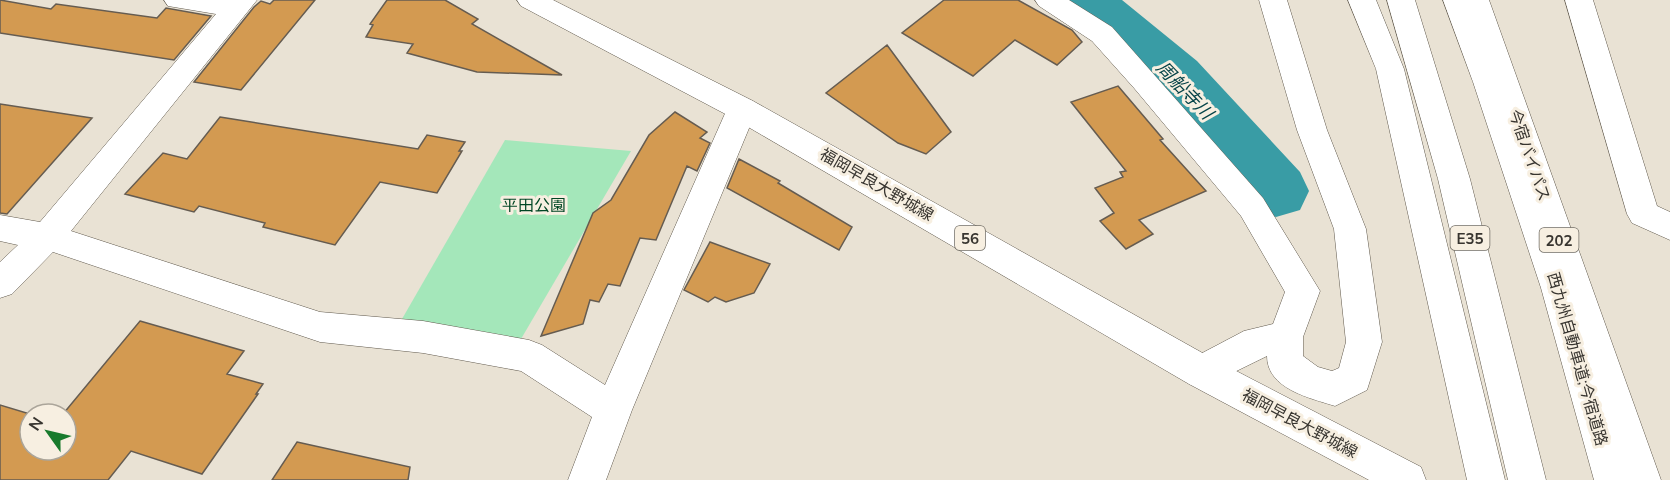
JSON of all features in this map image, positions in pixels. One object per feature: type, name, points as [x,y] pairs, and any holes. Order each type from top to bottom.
[{"type":"main road","points":[[178,0],[240,4]]},
{"type":"main road","name":"福岡早良大野城線","points":[[531,0],[742,109],[1202,372],[1407,480]]},
{"type":"main road","points":[[1049,0],[1102,34],[1252,207],[1303,291],[1285,337],[1285,364],[1308,381],[1335,389],[1354,378],[1364,342],[1350,229],[1312,130],[1274,0]]},
{"type":"main road","points":[[1362,0],[1390,69],[1486,480]]},
{"type":"main road","name":"E35","points":[[1401,0],[1425,74],[1481,276],[1527,480]]},
{"type":"main road","name":"西九州自動車道;今宿道路","points":[[1458,0],[1558,288],[1613,480]]},
{"type":"main road","name":"今宿バイパス","points":[[1475,0],[1642,480]]},
{"type":"main road","points":[[1579,0],[1643,214],[1670,227]]},
{"type":"main road","points":[[0,284],[47,237],[240,4]]},
{"type":"main road","points":[[587,480],[613,410],[742,109]]},
{"type":"main road","points":[[0,228],[47,237],[320,327],[423,337],[529,356],[613,410]]},
{"type":"main road","points":[[1202,372],[1257,342],[1285,337]]},
{"type":"green space","name":"平田公園","points":[[505,140],[631,151],[521,339],[402,319]]},
{"type":"building","points":[[0,0],[51,9],[56,4],[157,18],[166,8],[211,16],[174,60],[0,33]]},
{"type":"building","points":[[274,0],[315,0],[241,90],[194,82],[254,7],[261,1],[270,4]]},
{"type":"building","points":[[387,0],[445,0],[478,19],[472,24],[562,75],[477,72],[407,53],[413,44],[366,37],[373,25],[370,24]]},
{"type":"building","points":[[944,0],[1018,0],[1072,30],[1082,42],[1057,65],[1015,40],[973,76],[902,33]]},
{"type":"building","points":[[887,45],[951,132],[926,154],[898,143],[826,93]]},
{"type":"building","points":[[1118,86],[1163,139],[1160,140],[1206,191],[1139,220],[1153,234],[1126,249],[1100,221],[1114,213],[1095,188],[1123,177],[1120,172],[1126,171],[1071,102]]},
{"type":"building","points":[[0,104],[92,118],[7,214],[0,213]]},
{"type":"building","points":[[675,112],[707,132],[700,138],[710,143],[697,171],[687,166],[656,240],[640,238],[620,286],[608,284],[599,302],[590,300],[583,324],[541,336],[593,213],[611,200],[649,135]]},
{"type":"building","points":[[220,117],[418,149],[427,135],[465,142],[437,193],[380,182],[335,245],[263,227],[265,223],[199,206],[194,212],[125,194],[163,153],[187,159]]},
{"type":"building","points":[[739,159],[780,181],[778,183],[852,227],[839,250],[727,188]]},
{"type":"building","points":[[710,242],[770,264],[754,293],[726,302],[715,297],[708,302],[684,290]]},
{"type":"building","points":[[140,321],[244,351],[227,374],[263,384],[202,474],[131,451],[108,480],[0,480],[0,405],[18,410],[18,462],[78,462],[78,402],[73,402]]},
{"type":"building","points":[[297,442],[410,467],[408,480],[272,480]]},
{"type":"waterway","name":"周船寺川","points":[[1085,0],[1176,76],[1276,191]]}]
